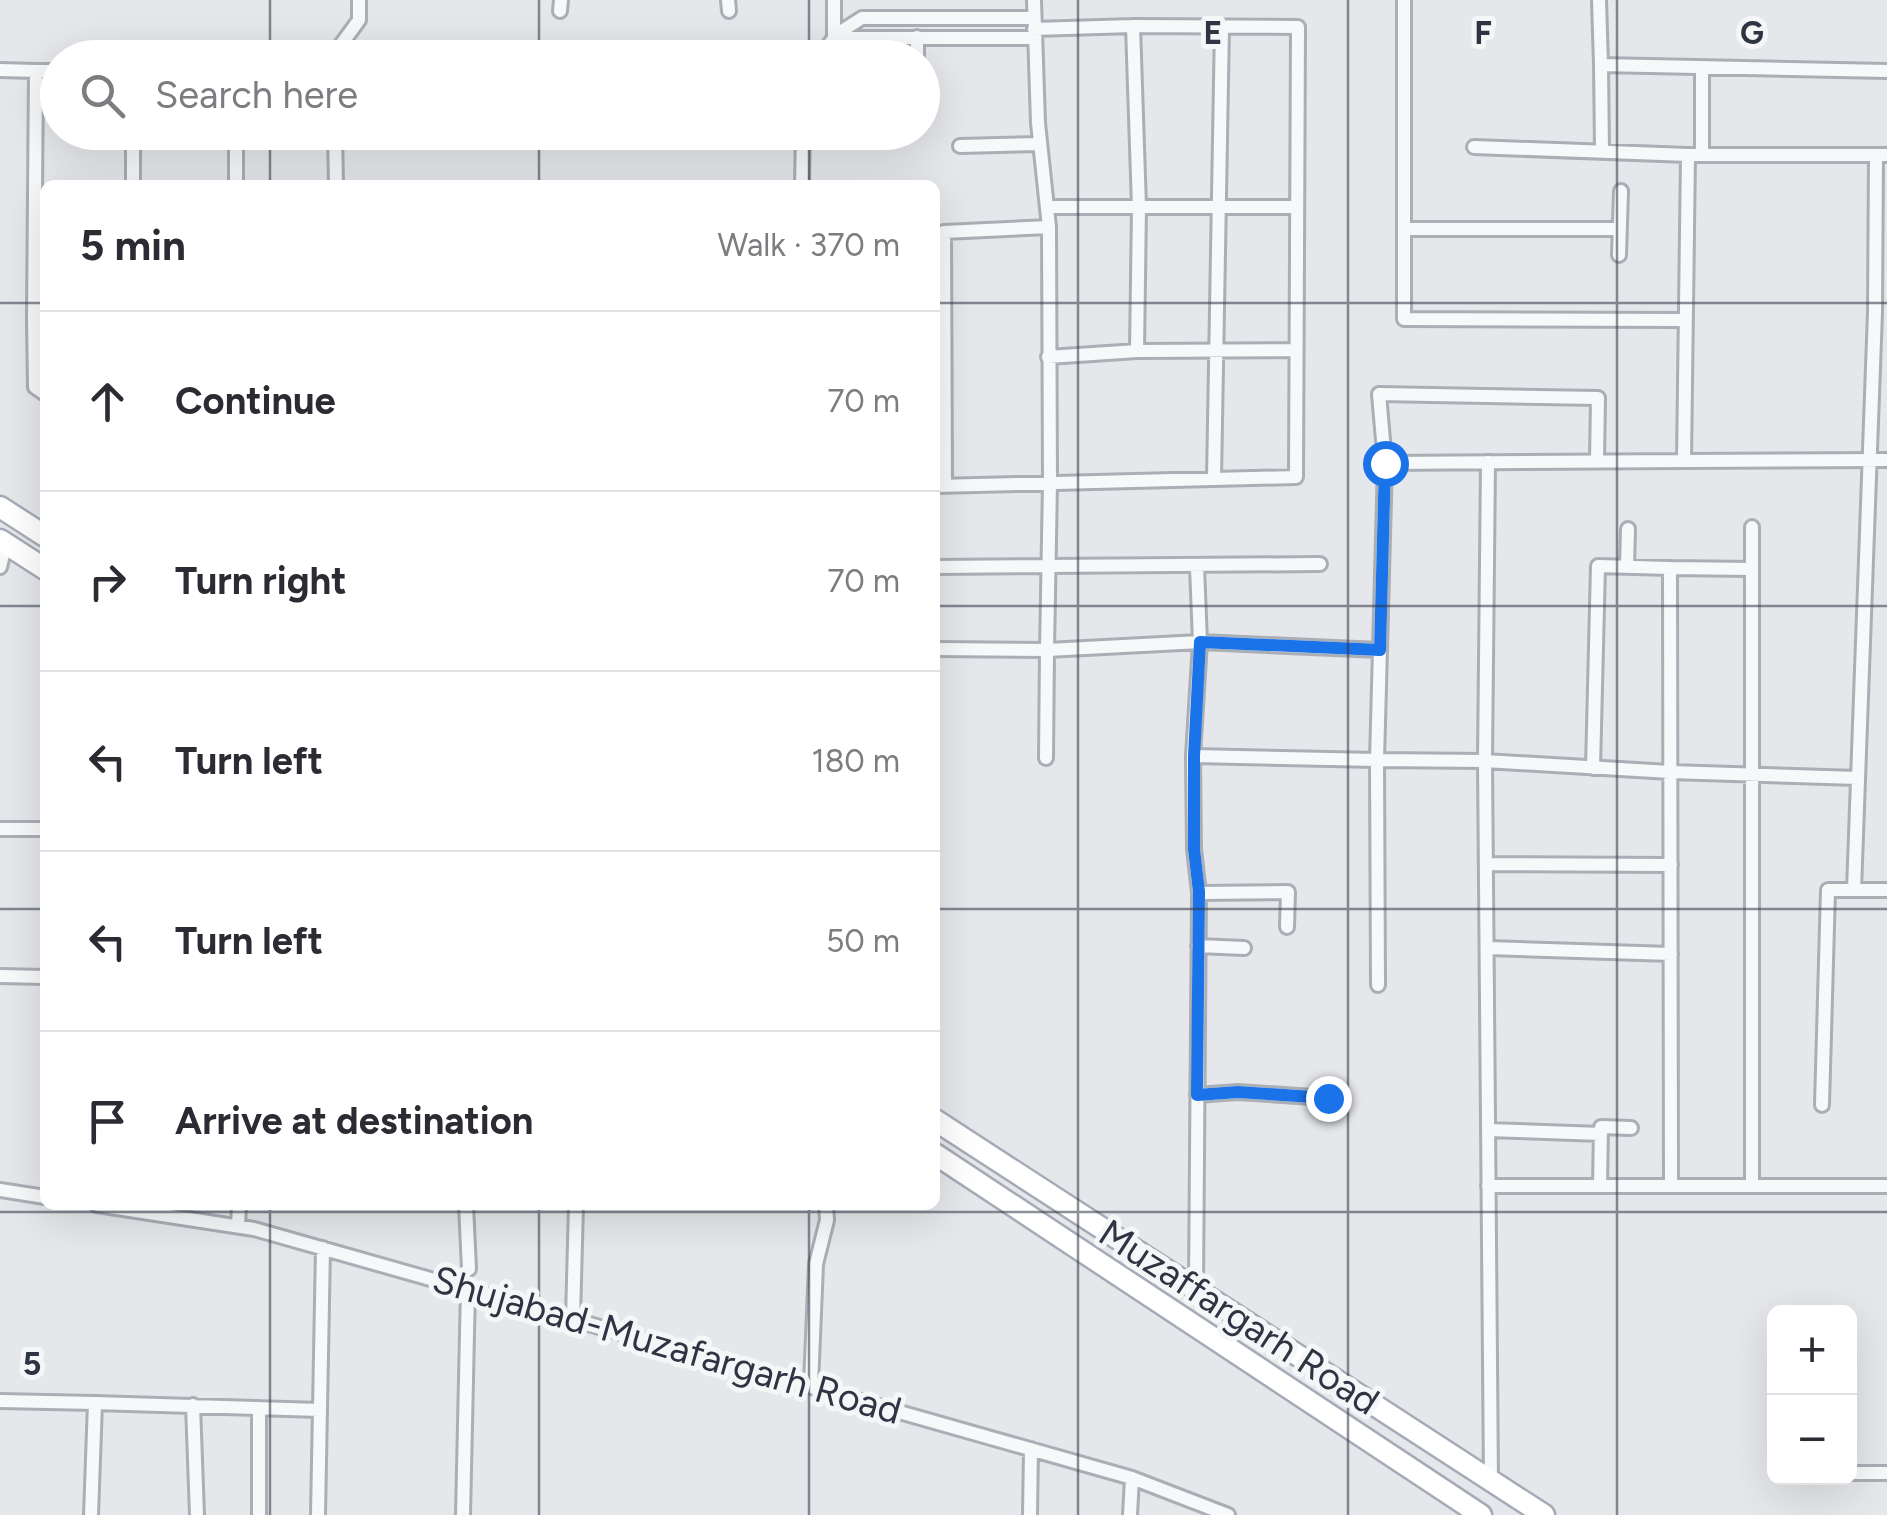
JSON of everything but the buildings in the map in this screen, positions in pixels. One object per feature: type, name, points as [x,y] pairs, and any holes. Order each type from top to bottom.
[{"type":"main road","points":[[0,507],[40,533]]},
{"type":"main road","points":[[3,542],[40,566]]},
{"type":"main road","name":"Muzaffargarh Road","points":[[940,1123],[1544,1515]]},
{"type":"main road","name":"Muzaffargarh Road","points":[[940,1157],[1481,1515]]},
{"type":"street","points":[[344,40],[358,20],[358,0]]},
{"type":"street","points":[[834,0],[834,38]]},
{"type":"street","points":[[935,0],[935,18]]},
{"type":"street","points":[[1034,0],[1040,144],[1049,227],[1046,758]]},
{"type":"street","points":[[1404,0],[1404,319],[1686,320]]},
{"type":"street","points":[[1599,0],[1602,150]]},
{"type":"street","points":[[834,38],[862,18],[935,18],[1034,28]]},
{"type":"street","points":[[1133,26],[1139,207],[1137,351]]},
{"type":"street","points":[[1214,479],[1222,26]]},
{"type":"street","points":[[834,38],[917,38],[1034,28],[1298,27],[1296,477],[940,486]]},
{"type":"street","points":[[1601,65],[1887,70]]},
{"type":"street","points":[[1684,461],[1686,320],[1702,68]]},
{"type":"street","points":[[0,70],[40,71]]},
{"type":"street","points":[[36,71],[40,319],[35,387],[40,390]]},
{"type":"street","points":[[960,146],[1040,144]]},
{"type":"street","points":[[1474,147],[1695,155],[1882,155],[1854,890]]},
{"type":"street","points":[[133,150],[133,180]]},
{"type":"street","points":[[236,150],[236,180]]},
{"type":"street","points":[[335,150],[336,180]]},
{"type":"street","points":[[802,180],[803,150]]},
{"type":"street","points":[[1620,255],[1622,192]]},
{"type":"street","points":[[1048,208],[1297,207]]},
{"type":"street","points":[[940,230],[1049,227]]},
{"type":"street","points":[[1404,229],[1620,229]]},
{"type":"street","points":[[1048,357],[1137,351],[1296,350]]},
{"type":"street","points":[[1378,985],[1377,760],[1385,463],[1378,394],[1598,398],[1597,462]]},
{"type":"street","points":[[1385,463],[1887,460]]},
{"type":"street","points":[[1488,462],[1486,761],[1492,1481]]},
{"type":"street","points":[[1752,527],[1752,1186]]},
{"type":"street","points":[[1627,567],[1628,529]]},
{"type":"street","points":[[0,568],[3,542]]},
{"type":"street","points":[[940,567],[1320,564]]},
{"type":"street","points":[[1592,768],[1598,566],[1752,569]]},
{"type":"street","points":[[1196,1286],[1199,892],[1194,849],[1194,756],[1200,642],[1197,567]]},
{"type":"street","points":[[1670,568],[1671,1186]]},
{"type":"street","points":[[940,649],[1047,650],[1200,642],[1380,650]]},
{"type":"street","points":[[1194,756],[1486,761],[1858,778]]},
{"type":"street","points":[[0,829],[40,829]]},
{"type":"street","points":[[1487,864],[1671,865]]},
{"type":"street","points":[[1822,1105],[1828,890],[1887,890]]},
{"type":"street","points":[[1199,892],[1288,892],[1287,927]]},
{"type":"street","points":[[1198,946],[1244,948]]},
{"type":"street","points":[[1489,948],[1671,954]]},
{"type":"street","points":[[0,976],[40,976]]},
{"type":"street","points":[[1197,1095],[1238,1092],[1328,1098]]},
{"type":"street","points":[[1600,1186],[1601,1127],[1631,1128]]},
{"type":"street","points":[[1488,1130],[1601,1134]]},
{"type":"street","points":[[1488,1186],[1887,1186]]},
{"type":"street","points":[[0,1190],[40,1196]]},
{"type":"street","name":"Shujabad-Muzafargarh Road","points":[[147,1210],[238,1226],[468,1288],[1132,1478],[1228,1515]]},
{"type":"street","points":[[238,1226],[239,1210]]},
{"type":"street","points":[[466,1210],[468,1269]]},
{"type":"street","points":[[573,1318],[576,1210]]},
{"type":"street","points":[[811,1385],[816,1264],[826,1210]]},
{"type":"street","points":[[318,1515],[323,1248]]},
{"type":"street","points":[[463,1515],[468,1288]]},
{"type":"street","points":[[0,1401],[320,1410]]},
{"type":"street","points":[[92,1515],[94,1403]]},
{"type":"street","points":[[194,1405],[196,1515]]},
{"type":"street","points":[[259,1515],[260,1408]]},
{"type":"street","points":[[1030,1515],[1031,1448]]},
{"type":"street","points":[[1857,1473],[1887,1472]]},
{"type":"street","points":[[1130,1515],[1132,1478]]},
{"type":"route","points":[[1328,1098],[1238,1092],[1197,1095],[1199,892],[1194,849],[1194,756],[1200,642],[1380,650],[1385,463]]}]
